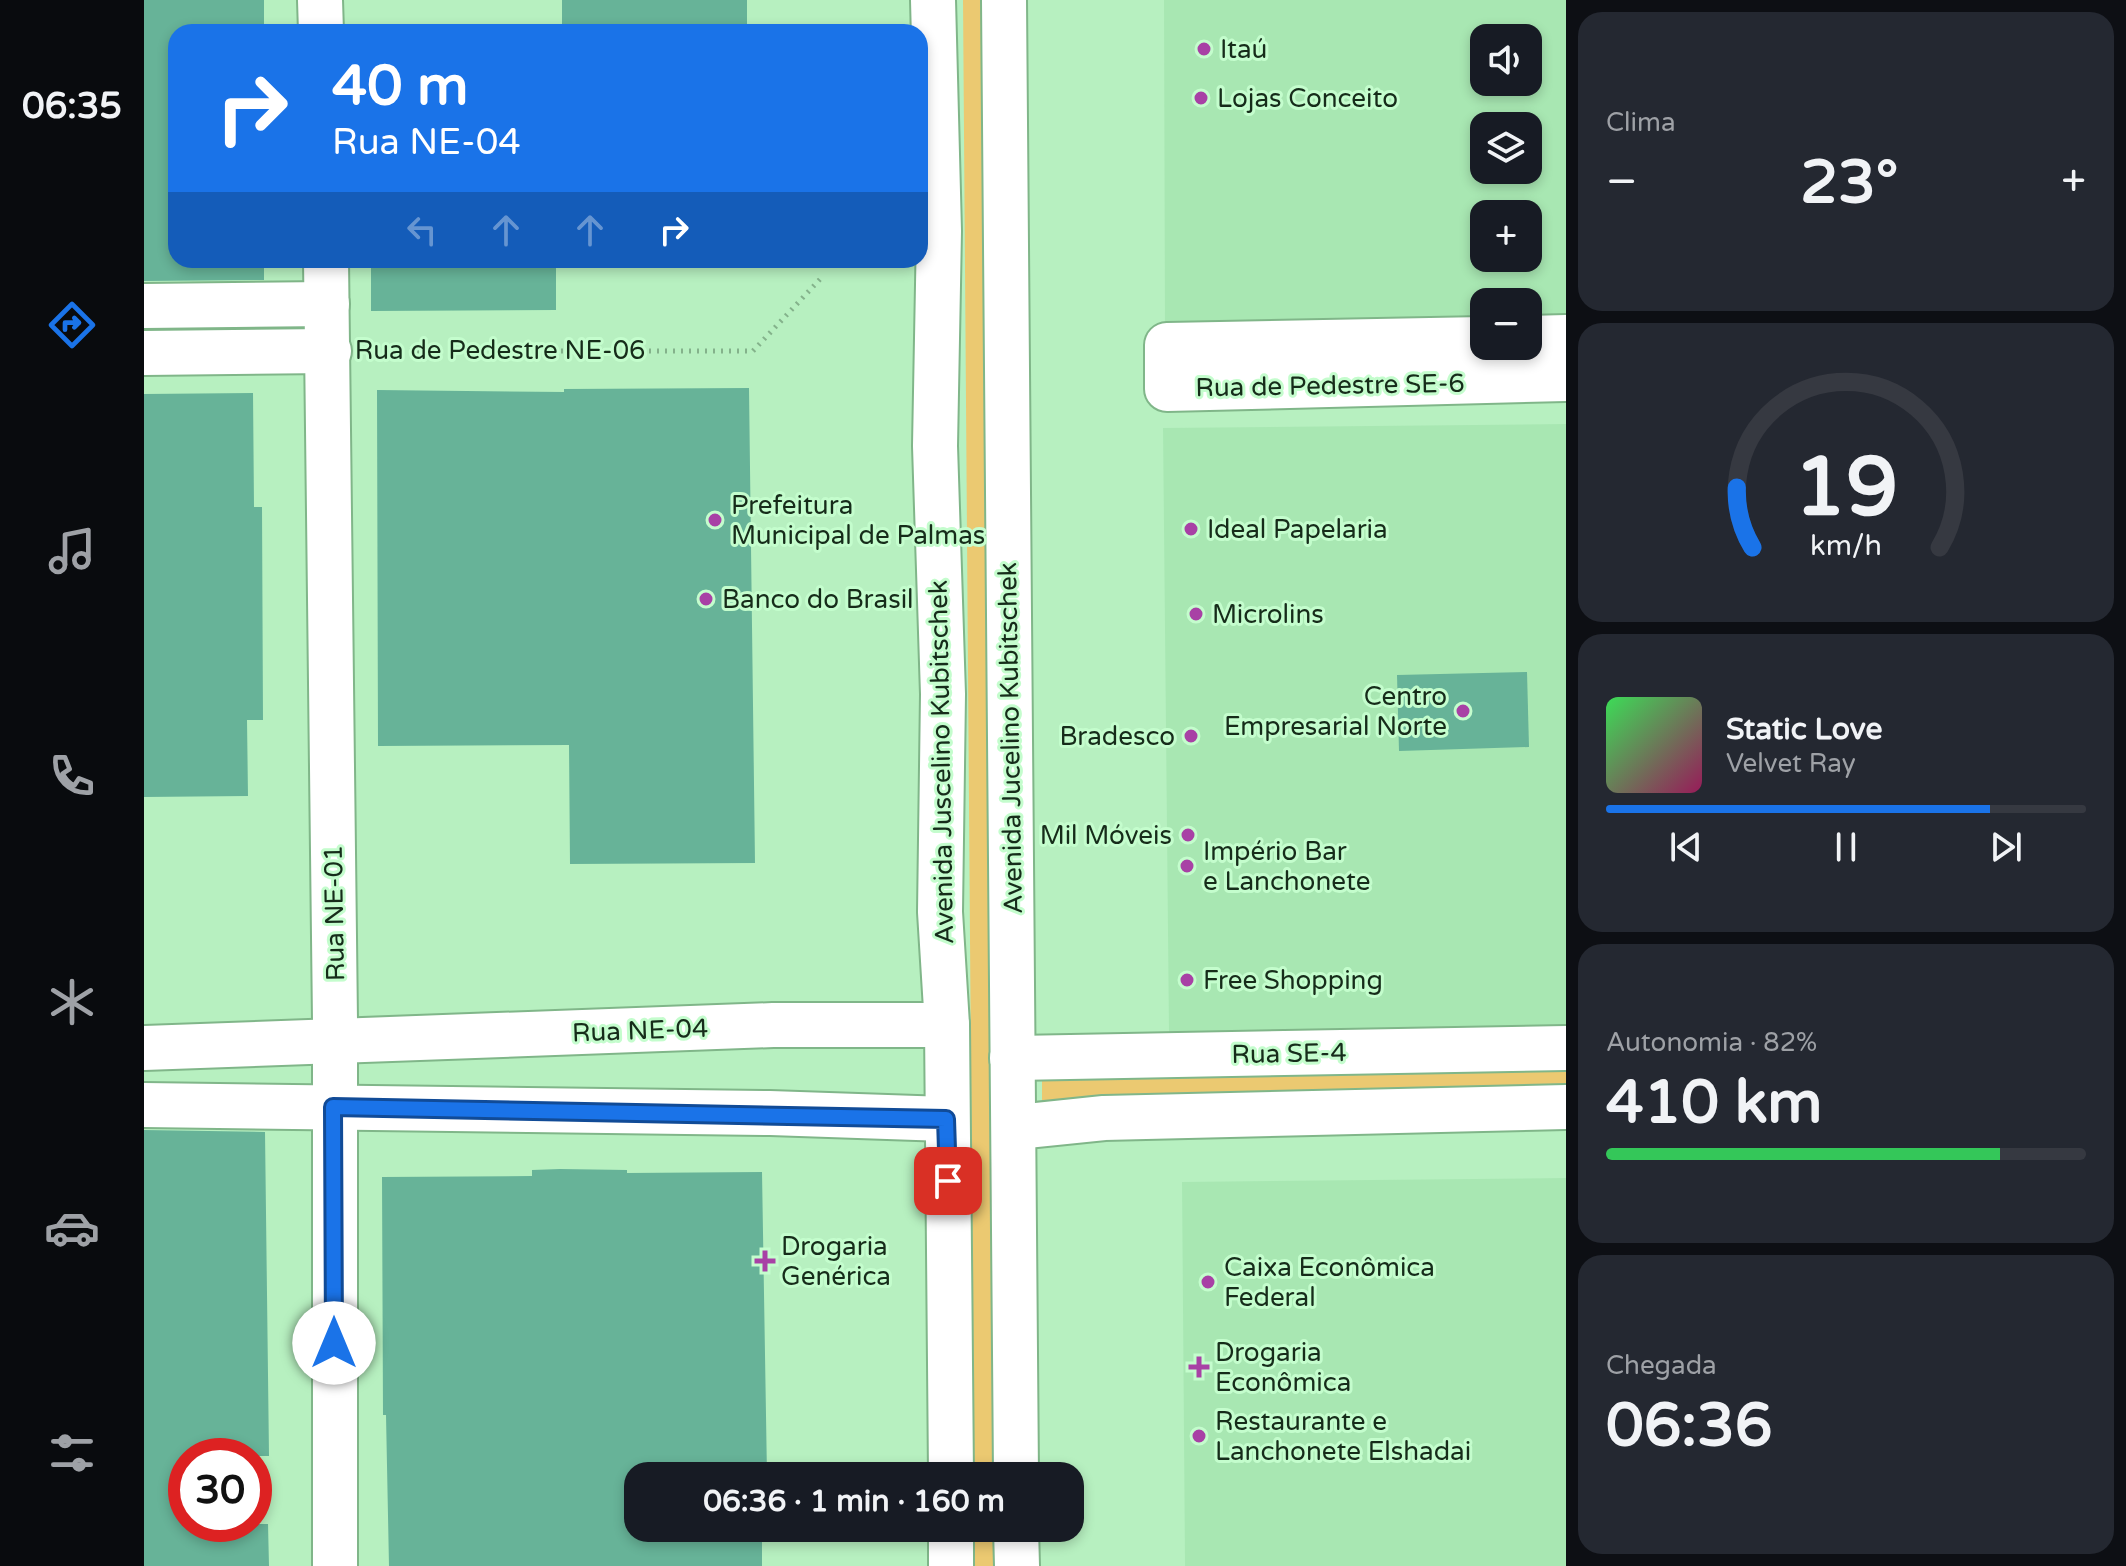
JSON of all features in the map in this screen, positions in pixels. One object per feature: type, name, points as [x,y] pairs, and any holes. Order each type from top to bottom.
[{"type":"street","points":[[320,0],[321,24]]},
{"type":"street","name":"Avenida Juscelino Kubitschek","points":[[933,0],[939,231],[935,446],[943,694],[940,912],[947,1025],[951,1462]]},
{"type":"street","name":"Avenida Jucelino Kubitschek","points":[[1004,0],[1012,1058],[1016,1127],[1016,1462]]},
{"type":"street","name":"Rua NE-01","points":[[326,268],[334,1043],[335,1566]]},
{"type":"street","points":[[144,306],[327,304]]},
{"type":"street","points":[[1542,338],[1566,337]]},
{"type":"street","name":"Rua de Pedestre SE-6","points":[[1470,339],[1167,345],[1167,389],[1566,379]]},
{"type":"street","name":"Rua de Pedestre NE-06","points":[[144,353],[329,351]]},
{"type":"street","name":"Rua NE-04","points":[[144,1048],[773,1025],[947,1025]]},
{"type":"street","name":"Rua SE-4","points":[[1012,1058],[1566,1048]]},
{"type":"street","points":[[144,1105],[946,1119]]},
{"type":"street","points":[[1016,1127],[1104,1118],[1566,1107]]},
{"type":"street","points":[[951,1542],[951,1566]]},
{"type":"street","points":[[1016,1542],[1017,1566]]},
{"type":"path","name":"Rua de Pedestre NE-06","points":[[329,351],[753,351],[823,276]]},
{"type":"shaded area","points":[[963,0],[991,0],[1003,1462],[974,1462]]},
{"type":"shaded area","points":[[1164,0],[1566,0],[1566,328],[1542,328],[1542,288],[1470,288],[1470,328],[1165,329]]},
{"type":"shaded area","points":[[1566,424],[1566,1029],[1169,1033],[1163,428]]},
{"type":"shaded area","points":[[1566,1056],[1566,1101],[1042,1107],[1042,1063]]},
{"type":"shaded area","points":[[1566,1178],[1566,1566],[1185,1566],[1182,1182]]},
{"type":"shaded area","points":[[975,1542],[1003,1542],[1004,1566],[975,1566]]},
{"type":"building","points":[[144,0],[264,0],[264,24],[168,24],[168,268],[264,268],[264,280],[144,281]]},
{"type":"building","points":[[562,0],[747,0],[747,24],[562,24]]},
{"type":"building","points":[[371,268],[556,268],[556,310],[371,311]]},
{"type":"building","points":[[749,388],[755,863],[570,864],[569,745],[378,746],[377,390],[564,392],[564,389]]},
{"type":"building","points":[[253,393],[254,507],[262,507],[263,720],[247,720],[248,796],[144,797],[144,394]]},
{"type":"building","name":"Centro Empresarial Norte","points":[[1527,672],[1529,747],[1399,751],[1397,675]]},
{"type":"building","points":[[144,1130],[265,1132],[269,1438],[168,1438],[168,1542],[268,1542],[269,1566],[144,1566]]},
{"type":"building","points":[[532,1170],[762,1172],[767,1462],[624,1462],[624,1542],[762,1542],[762,1566],[389,1566],[386,1415],[383,1415],[382,1177],[532,1176]]},
{"type":"place","name":"Itaú","points":[[1204,49]]},
{"type":"place","name":"Lojas Conceito","points":[[1201,98]]},
{"type":"place","name":"Prefeitura Municipal de Palmas","points":[[715,520]]},
{"type":"place","name":"Ideal Papelaria","points":[[1191,529]]},
{"type":"place","name":"Banco do Brasil","points":[[706,599]]},
{"type":"place","name":"Microlins","points":[[1196,614]]},
{"type":"place","name":"Centro Empresarial Norte","points":[[1463,711]]},
{"type":"place","name":"Bradesco","points":[[1191,736]]},
{"type":"place","name":"Mil Móveis","points":[[1188,835]]},
{"type":"place","name":"Império Bar e Lanchonete","points":[[1187,866]]},
{"type":"place","name":"Free Shopping","points":[[1187,980]]},
{"type":"place","name":"Drogaria Genérica","points":[[765,1261]]},
{"type":"place","name":"Caixa Econômica Federal","points":[[1208,1282]]},
{"type":"place","name":"Drogaria Econômica","points":[[1199,1367]]},
{"type":"place","name":"Restaurante e Lanchonete Elshadai","points":[[1199,1436]]},
{"type":"route","points":[[334,1343],[333,1107],[770,1113],[946,1119],[948,1181]]}]
